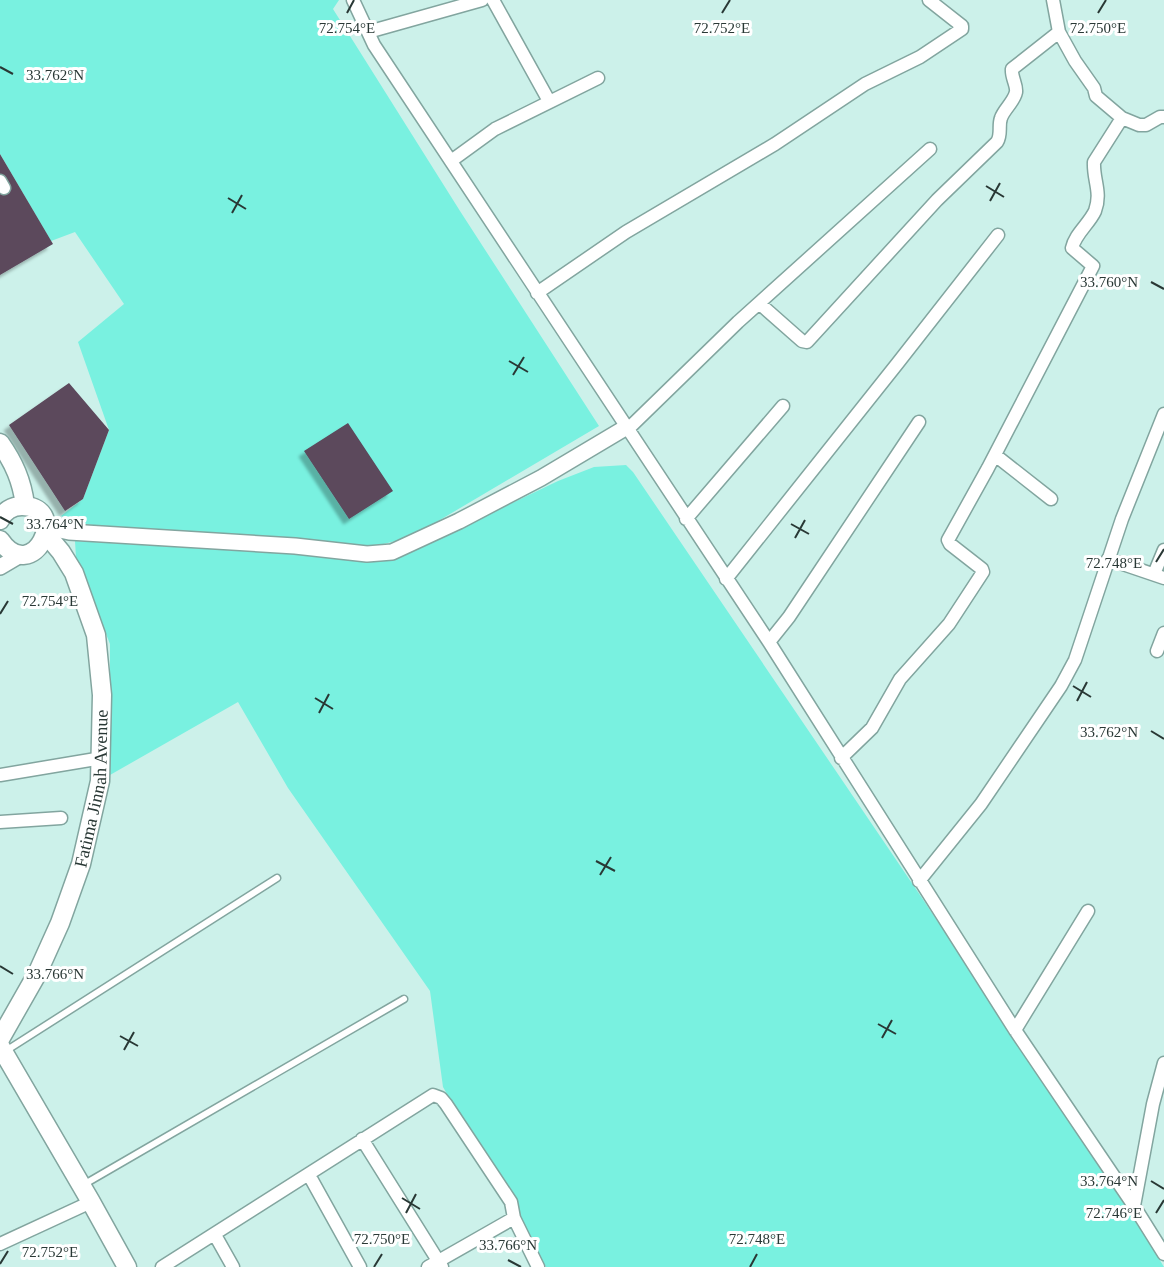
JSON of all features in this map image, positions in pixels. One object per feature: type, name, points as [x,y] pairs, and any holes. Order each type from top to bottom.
[{"type":"main road","points":[[0,443],[12,461],[22,485],[8,510]]},
{"type":"main road","name":"Fatima Jinnah Avenue","points":[[1,1046],[60,923],[81,864],[100,781],[102,758],[102,695],[96,635],[74,573],[46,531],[39,513],[8,510]]},
{"type":"main road","points":[[0,540],[5,547],[22,554],[38,549],[46,531]]},
{"type":"main road","points":[[1,1046],[127,1267]]},
{"type":"street","points":[[353,0],[374,45],[768,642],[1015,1030],[1164,1254]]},
{"type":"street","points":[[368,32],[482,0]]},
{"type":"street","points":[[493,0],[549,101]]},
{"type":"street","points":[[537,293],[626,232],[775,144],[865,84],[920,57],[962,29],[962,26],[929,0]]},
{"type":"street","points":[[1053,0],[1059,32],[1075,61],[1094,88],[1096,96],[1122,118],[1139,125],[1146,125],[1164,117]]},
{"type":"street","points":[[759,303],[802,341],[807,342],[937,200],[997,142],[1000,137],[1001,117],[1015,95],[1012,69],[1059,32]]},
{"type":"street","points":[[451,161],[495,129],[598,78]]},
{"type":"street","points":[[841,758],[872,728],[900,679],[949,624],[983,572],[982,568],[950,544],[948,540],[1093,266],[1072,248],[1073,242],[1094,212],[1098,189],[1094,162],[1122,118]]},
{"type":"street","points":[[46,531],[295,546],[367,554],[392,552],[459,521],[541,478],[626,429],[759,303],[930,149]]},
{"type":"street","points":[[726,579],[998,235]]},
{"type":"street","points":[[686,519],[783,406]]},
{"type":"street","points":[[920,881],[981,804],[1061,686],[1075,660],[1108,559],[1164,414]]},
{"type":"street","points":[[768,642],[789,617],[919,422]]},
{"type":"street","points":[[995,455],[1051,499]]},
{"type":"street","points":[[1108,559],[1159,576],[1164,550]]},
{"type":"street","points":[[0,567],[22,554]]},
{"type":"street","points":[[1156,651],[1164,633]]},
{"type":"street","points":[[0,775],[102,758]]},
{"type":"street","points":[[0,822],[61,818]]},
{"type":"street","points":[[1015,1030],[1088,911]]},
{"type":"street","points":[[1134,1206],[1160,1097],[1164,1063]]},
{"type":"street","points":[[162,1267],[433,1095],[441,1098],[511,1202],[514,1218],[538,1267]]},
{"type":"street","points":[[362,1139],[436,1265],[514,1218]]},
{"type":"street","points":[[309,1175],[360,1267]]},
{"type":"street","points":[[0,1244],[91,1202]]},
{"type":"street","points":[[215,1235],[233,1267]]},
{"type":"lane","points":[[1,1046],[277,878]]},
{"type":"lane","points":[[81,1186],[404,999]]},
{"type":"green space","points":[[0,0],[339,0],[333,9],[599,426],[411,537],[372,547],[153,532],[76,523],[61,516],[83,499],[109,430],[78,342],[124,304],[75,232],[51,241],[0,154]]},
{"type":"green space","points":[[626,465],[633,472],[920,895],[1121,1197],[1164,1267],[546,1267],[443,1087],[430,991],[288,788],[238,702],[110,775],[110,644],[76,558],[75,541],[394,560],[558,481],[594,467]]},
{"type":"building","points":[[0,154],[53,244],[0,275]]},
{"type":"building","points":[[69,383],[109,430],[83,499],[65,511],[9,425]]},
{"type":"building","points":[[348,423],[393,491],[349,519],[304,451]]}]
